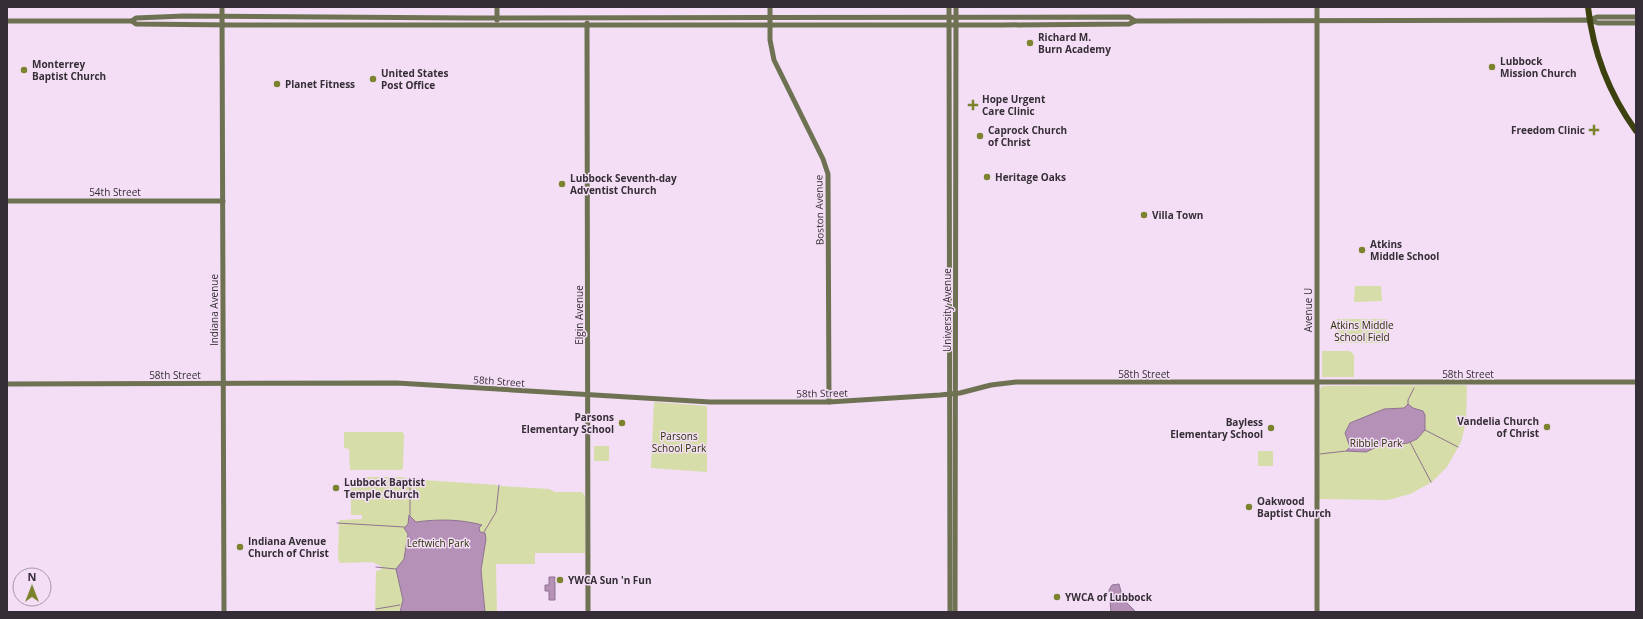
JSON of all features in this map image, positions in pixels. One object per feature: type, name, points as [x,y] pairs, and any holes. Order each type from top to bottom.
[{"type":"highway","points":[[1588,7],[1594,43],[1608,84],[1636,131]]},
{"type":"main road","name":"Indiana Avenue","points":[[222,7],[224,612]]},
{"type":"main road","points":[[497,7],[497,25]]},
{"type":"main road","name":"Boston Avenue","points":[[770,7],[771,49],[774,60],[823,159],[828,174],[829,402]]},
{"type":"main road","name":"University Avenue","points":[[949,7],[955,612]]},
{"type":"main road","name":"University Avenue","points":[[950,612],[956,7]]},
{"type":"main road","name":"Avenue U","points":[[1317,7],[1317,612]]},
{"type":"main road","points":[[132,21],[136,18],[144,17],[222,16],[497,18],[956,16],[1130,17],[1135,20],[1589,20],[1598,23],[1636,23]]},
{"type":"main road","points":[[1589,20],[1597,17],[1636,17]]},
{"type":"main road","name":"Elgin Avenue","points":[[588,18],[588,612]]},
{"type":"main road","points":[[7,21],[132,21],[136,24],[956,25],[1129,24],[1135,20]]},
{"type":"main road","name":"54th Street","points":[[7,201],[223,201]]},
{"type":"main road","name":"58th Street","points":[[7,384],[396,383],[710,402],[829,402],[953,394],[991,384],[1016,382],[1636,382]]},
{"type":"green space","points":[[1355,286],[1381,286],[1382,301],[1355,302]]},
{"type":"green space","name":"Atkins Middle School Field","points":[[1337,319],[1387,319],[1387,343],[1337,343]]},
{"type":"green space","points":[[1322,351],[1350,351],[1354,355],[1354,377],[1322,377]]},
{"type":"green space","name":"Ribble Park","points":[[1322,386],[1467,386],[1466,422],[1461,442],[1447,467],[1432,482],[1410,494],[1388,500],[1319,499],[1320,389]]},
{"type":"green space","name":"Parsons School Park","points":[[654,402],[707,406],[707,472],[651,468]]},
{"type":"green space","points":[[344,432],[402,432],[404,434],[402,470],[350,470],[349,449],[344,448]]},
{"type":"green space","points":[[594,446],[609,446],[609,461],[594,461]]},
{"type":"green space","points":[[1258,451],[1273,451],[1273,466],[1258,466]]},
{"type":"green space","name":"Leftwich Park","points":[[362,477],[402,477],[409,479],[497,485],[499,487],[549,489],[555,492],[582,492],[585,496],[585,553],[535,553],[535,564],[496,564],[497,612],[375,612],[376,571],[381,570],[381,566],[372,562],[340,563],[338,559],[339,520],[362,519],[362,515],[351,515],[351,486],[362,486]]},
{"type":"shaded area","points":[[1408,404],[1413,408],[1423,411],[1425,415],[1425,430],[1417,439],[1408,443],[1394,445],[1383,444],[1366,452],[1346,451],[1350,447],[1345,433],[1350,423],[1384,409],[1404,408]]},
{"type":"shaded area","points":[[409,515],[416,522],[449,520],[482,525],[479,528],[480,532],[485,533],[486,539],[481,570],[485,612],[400,612],[403,600],[396,569],[404,559],[408,534],[404,528],[408,524]]},
{"type":"shaded area","points":[[549,577],[555,577],[555,600],[549,600],[549,591],[545,591],[545,585],[549,585]]},
{"type":"shaded area","points":[[1119,584],[1123,599],[1136,612],[1111,612],[1109,590],[1112,585]]},
{"type":"waterway","points":[[1408,404],[1408,400],[1414,388]]},
{"type":"waterway","points":[[1425,430],[1458,447]]},
{"type":"waterway","points":[[1410,442],[1431,482]]},
{"type":"waterway","points":[[1320,454],[1346,451]]},
{"type":"waterway","points":[[410,478],[410,515]]},
{"type":"waterway","points":[[484,532],[496,512],[499,485]]},
{"type":"waterway","points":[[337,523],[404,527]]},
{"type":"waterway","points":[[376,567],[396,569]]},
{"type":"waterway","points":[[376,609],[400,605]]},
{"type":"place","name":"Richard M. Burn Academy","points":[[1030,43]]},
{"type":"place","name":"Lubbock Mission Church","points":[[1492,67]]},
{"type":"place","name":"Monterrey Baptist Church","points":[[24,70]]},
{"type":"place","name":"United States Post Office","points":[[373,79]]},
{"type":"place","name":"Planet Fitness","points":[[277,84]]},
{"type":"place","name":"Hope Urgent Care Clinic","points":[[973,105]]},
{"type":"place","name":"Freedom Clinic","points":[[1594,130]]},
{"type":"place","name":"Caprock Church of Christ","points":[[980,136]]},
{"type":"place","name":"Heritage Oaks","points":[[987,177]]},
{"type":"place","name":"Lubbock Seventh-day Adventist Church","points":[[562,184]]},
{"type":"place","name":"Villa Town","points":[[1144,215]]},
{"type":"place","name":"Atkins Middle School","points":[[1362,250]]},
{"type":"place","name":"Parsons Elementary School","points":[[622,423]]},
{"type":"place","name":"Vandelia Church of Christ","points":[[1547,427]]},
{"type":"place","name":"Bayless Elementary School","points":[[1271,428]]},
{"type":"place","name":"Lubbock Baptist Temple Church","points":[[336,488]]},
{"type":"place","name":"Oakwood Baptist Church","points":[[1249,507]]},
{"type":"place","name":"Indiana Avenue Church of Christ","points":[[240,547]]},
{"type":"place","name":"YWCA Sun 'n Fun","points":[[560,580]]},
{"type":"place","name":"YWCA of Lubbock","points":[[1057,597]]}]
